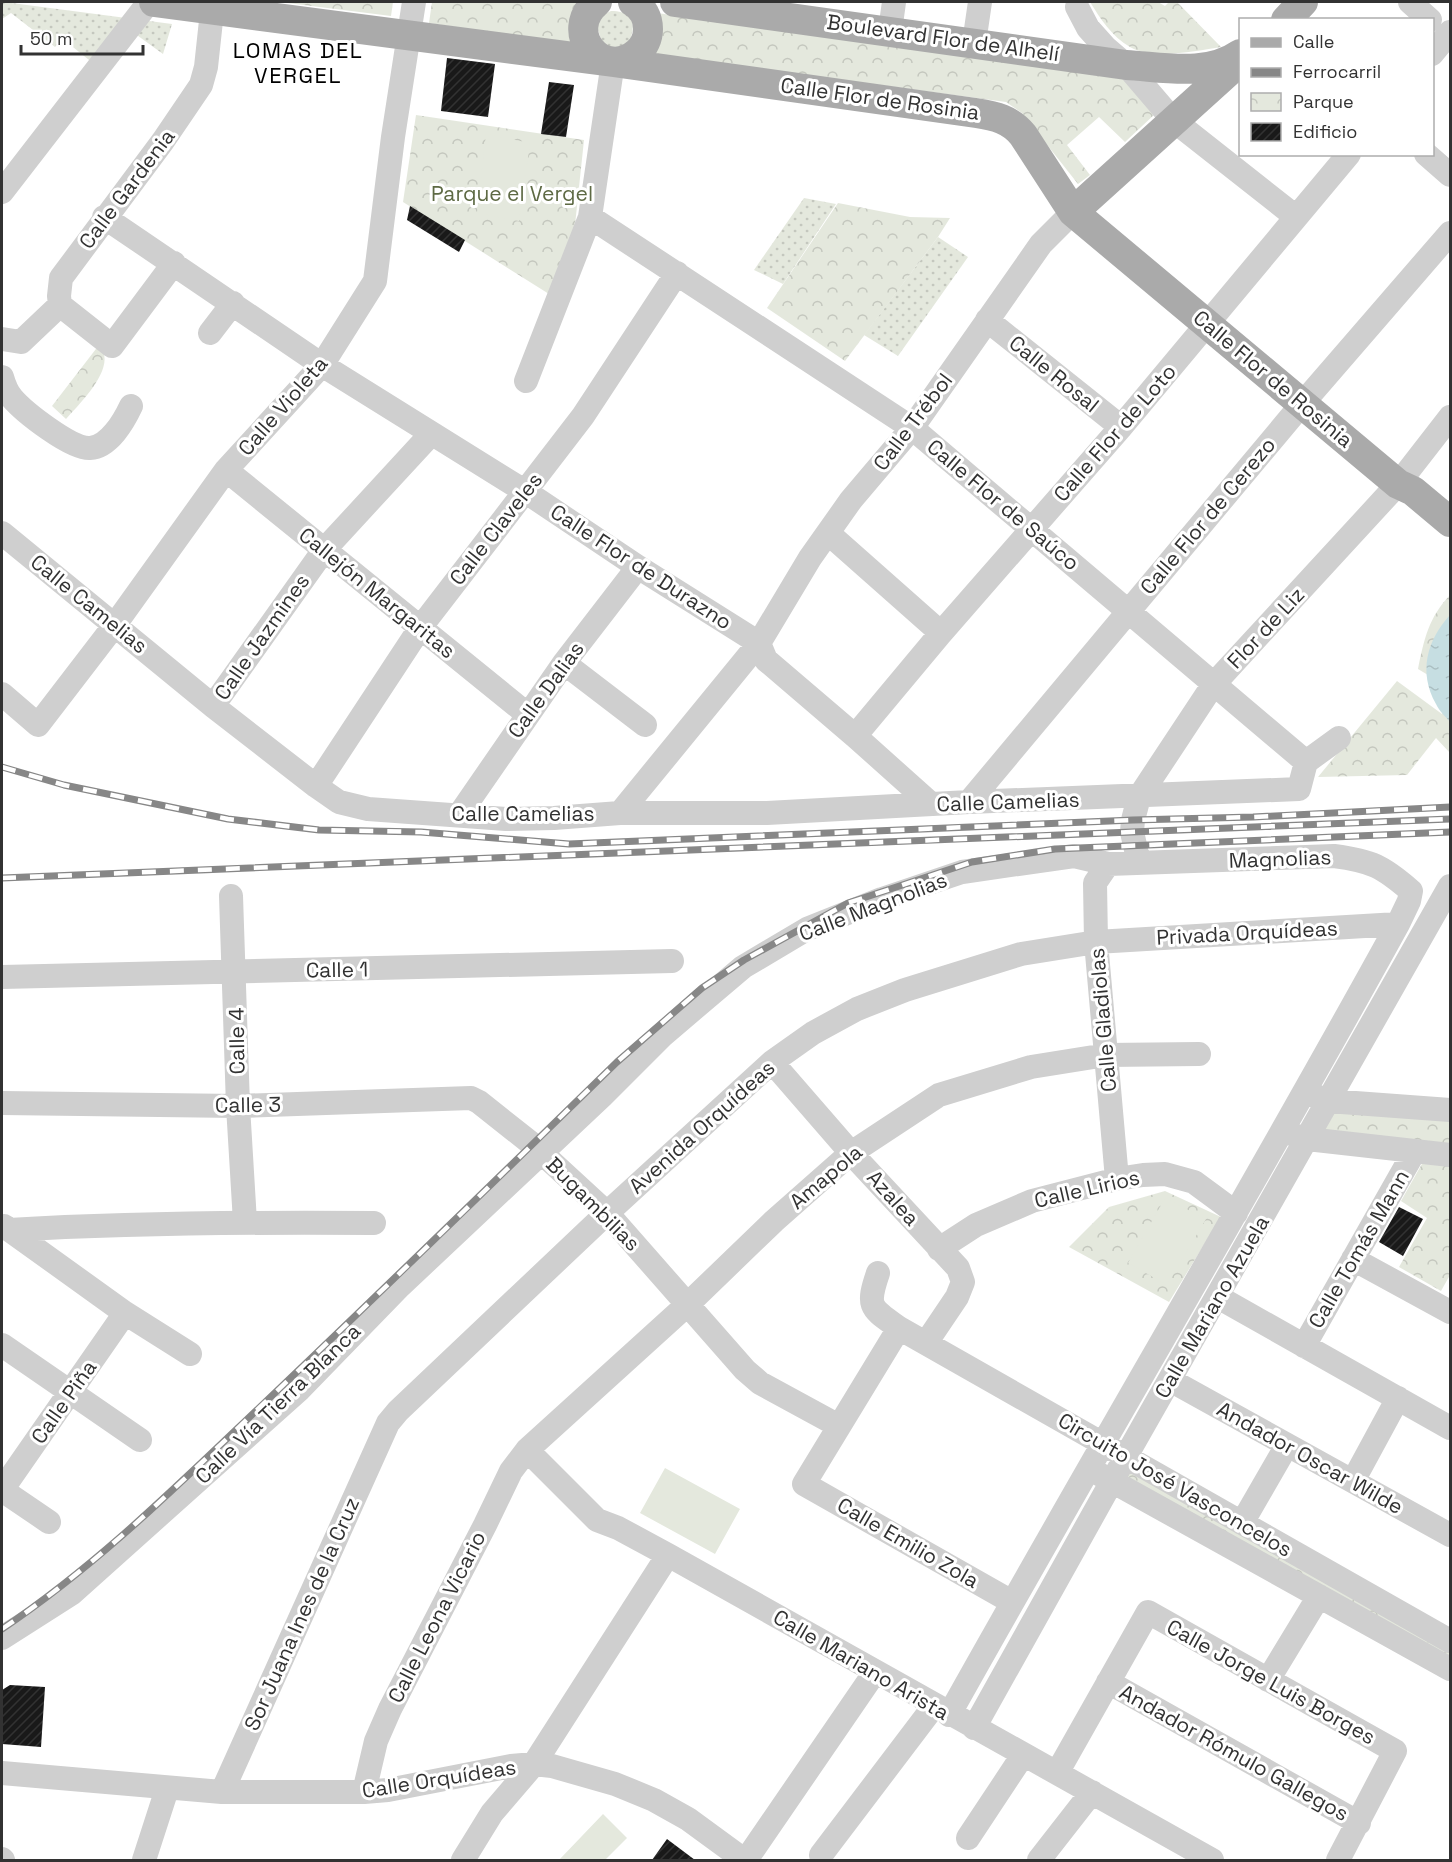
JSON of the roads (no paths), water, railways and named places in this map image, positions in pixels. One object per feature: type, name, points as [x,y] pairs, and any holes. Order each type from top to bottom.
[{"type":"main road","name":"Calle Flor de Rosinia","points":[[154,2],[213,5],[410,35],[994,116],[1007,120],[1017,127],[1073,212],[1398,484],[1413,491],[1450,522]]},
{"type":"main road","points":[[597,2],[585,15],[584,36],[587,45],[594,53],[613,62],[632,57],[645,43],[648,23],[644,13],[633,2]]},
{"type":"main road","name":"Boulevard Flor de Alhelí","points":[[675,2],[804,10],[890,31],[1126,64],[1193,70],[1211,68],[1239,54]]},
{"type":"main road","points":[[1288,18],[1303,2]]},
{"type":"main road","name":"Calle Trébol","points":[[1073,212],[1239,62]]},
{"type":"street","points":[[2,192],[149,2]]},
{"type":"street","name":"Calle Violeta","points":[[2,694],[38,725],[114,626],[226,470],[322,365],[375,281],[393,137],[414,2]]},
{"type":"street","points":[[890,31],[894,2]]},
{"type":"street","points":[[974,43],[980,2]]},
{"type":"street","points":[[1410,2],[1429,18]]},
{"type":"street","points":[[1073,56],[1078,4]]},
{"type":"street","points":[[1078,4],[1088,28],[1105,47],[1126,64],[1173,120],[1296,217]]},
{"type":"street","name":"Calle Gardenia","points":[[60,305],[61,278],[104,217],[163,141],[201,85],[206,67],[213,5]]},
{"type":"street","points":[[1434,47],[1440,27]]},
{"type":"street","points":[[526,381],[590,217],[613,62]]},
{"type":"street","name":"Calle Flor de Loto","points":[[855,736],[941,633],[1121,427],[1346,156]]},
{"type":"street","points":[[1428,156],[1450,175]]},
{"type":"street","name":"Calle Trébol","points":[[620,813],[759,643],[810,558],[851,500],[912,428],[1041,244],[1073,212]]},
{"type":"street","name":"Calle Flor de Durazno","points":[[104,217],[322,365],[526,492],[638,567],[759,643],[766,660],[931,804]]},
{"type":"street","name":"Calle Flor de Saúco","points":[[590,217],[912,428],[1213,686],[1306,762]]},
{"type":"street","name":"Calle Flor de Cerezo","points":[[969,802],[1302,404],[1450,233]]},
{"type":"street","points":[[2,370],[11,340],[50,317],[60,305],[112,346],[174,263]]},
{"type":"street","name":"Calle Claveles","points":[[316,786],[420,628],[583,416],[677,273]]},
{"type":"street","points":[[210,333],[233,303]]},
{"type":"street","name":"Calle Rosal","points":[[987,320],[1121,427]]},
{"type":"street","points":[[2,377],[13,399],[68,442],[90,448],[100,445],[124,419],[131,406]]},
{"type":"street","name":"Flor de Liz","points":[[1139,863],[1132,832],[1139,797],[1213,686],[1398,484],[1450,417]]},
{"type":"street","name":"Calle Jazmines","points":[[213,706],[324,550],[431,434]]},
{"type":"street","name":"Callejón Margaritas","points":[[226,470],[527,714]]},
{"type":"street","name":"Calle Camelias","points":[[2,533],[213,706],[316,786],[339,802],[368,809],[506,819],[554,818],[620,813],[767,813],[969,802],[1299,789],[1306,762]]},
{"type":"street","points":[[828,533],[941,633]]},
{"type":"street","name":"Calle Dalias","points":[[459,815],[527,714],[638,567]]},
{"type":"street","points":[[564,663],[645,726]]},
{"type":"street","points":[[1306,762],[1339,738]]},
{"type":"street","name":"Calle Magnolias","points":[[541,1152],[602,1096],[663,1035],[743,967],[807,929],[882,899],[962,872],[1074,856],[1108,864],[1139,863]]},
{"type":"street","name":"Magnolias","points":[[1139,863],[1334,856],[1365,860],[1386,870],[1411,891]]},
{"type":"street","name":"Calle Gladiolas","points":[[1108,864],[1095,883],[1096,942],[1117,1179]]},
{"type":"street","points":[[1411,891],[1450,884]]},
{"type":"street","name":"Calle Mariano Azuela","points":[[821,1855],[941,1710],[1012,1602],[1283,1131],[1317,1096],[1450,884]]},
{"type":"street","name":"Calle Mariano Azuela","points":[[974,1728],[1307,1139],[1317,1096],[1398,924],[1411,891]]},
{"type":"street","name":"Calle 4","points":[[231,896],[238,1106],[245,1222]]},
{"type":"street","name":"Privada Orquídeas","points":[[1096,942],[1398,924]]},
{"type":"street","name":"Avenida Orquídeas","points":[[382,1435],[398,1411],[607,1213],[772,1062],[813,1033],[857,1009],[905,990],[1021,954],[1096,942]]},
{"type":"street","name":"Calle 1","points":[[2,977],[672,961]]},
{"type":"street","name":"Amapola","points":[[527,1450],[688,1304],[774,1221],[851,1153],[939,1095],[1031,1066],[1106,1055],[1199,1054]]},
{"type":"street","name":"Azalea","points":[[772,1062],[851,1153],[958,1268],[963,1282],[957,1297],[926,1343]]},
{"type":"street","points":[[1317,1096],[1450,1110]]},
{"type":"street","name":"Calle 3","points":[[2,1103],[238,1106],[471,1098],[492,1111]]},
{"type":"street","name":"Bugambilias","points":[[492,1111],[541,1152],[607,1213],[745,1370],[760,1383],[839,1426]]},
{"type":"street","points":[[1283,1131],[1307,1139],[1450,1155]]},
{"type":"street","name":"Calle Vía Tierra Blanca","points":[[2,1638],[71,1594],[300,1389],[400,1286],[541,1152]]},
{"type":"street","name":"Calle Tomás Mann","points":[[1304,1346],[1414,1152]]},
{"type":"street","name":"Calle Lirios","points":[[939,1250],[976,1225],[1032,1201],[1117,1179],[1166,1174],[1194,1182],[1236,1213]]},
{"type":"street","points":[[5,1228],[245,1222],[374,1223]]},
{"type":"street","points":[[5,1228],[126,1313],[190,1354]]},
{"type":"street","points":[[1353,1259],[1448,1306]]},
{"type":"street","name":"Circuito José Vasconcelos","points":[[878,1273],[870,1296],[876,1312],[899,1328],[1450,1641]]},
{"type":"street","points":[[1218,1297],[1450,1428]]},
{"type":"street","name":"Calle Piña","points":[[2,1490],[126,1313]]},
{"type":"street","points":[[839,1426],[899,1328]]},
{"type":"street","points":[[2,1345],[140,1440]]},
{"type":"street","name":"Andador Oscar Wilde","points":[[1170,1380],[1450,1535]]},
{"type":"street","points":[[1353,1481],[1398,1398]]},
{"type":"street","name":"Calle Emilio Zola","points":[[839,1426],[804,1484],[1012,1602]]},
{"type":"street","name":"Sor Juana Ines de la Cruz","points":[[222,1792],[382,1435]]},
{"type":"street","points":[[1242,1523],[1287,1444]]},
{"type":"street","name":"Calle Mariano Arista","points":[[527,1450],[597,1520],[618,1528],[668,1555],[1212,1860]]},
{"type":"street","name":"Calle Leona Vicario","points":[[364,1792],[376,1742],[390,1709],[511,1471],[527,1450]]},
{"type":"street","name":"Circuito José Vasconcelos","points":[[1089,1468],[1450,1669]]},
{"type":"street","points":[[2,1490],[49,1522]]},
{"type":"street","points":[[463,1860],[492,1813],[534,1764],[668,1555]]},
{"type":"street","points":[[1268,1680],[1319,1596]]},
{"type":"street","name":"Calle Jorge Luis Borges","points":[[1108,1682],[1148,1612],[1395,1751],[1359,1823]]},
{"type":"street","points":[[745,1860],[875,1672]]},
{"type":"street","points":[[1057,1773],[1108,1682]]},
{"type":"street","name":"Andador Rómulo Gallegos","points":[[1108,1682],[1359,1823]]},
{"type":"street","points":[[968,1838],[1023,1755]]},
{"type":"street","name":"Calle Orquídeas","points":[[2,1773],[222,1792],[364,1792],[388,1790],[511,1766],[534,1764],[552,1766],[615,1784],[654,1800],[688,1819],[745,1860]]},
{"type":"street","points":[[144,1860],[167,1789]]},
{"type":"street","points":[[1039,1860],[1092,1792]]},
{"type":"street","points":[[1338,1860],[1359,1823]]},
{"type":"water","points":[[1450,615],[1450,722],[1439,709],[1430,692],[1426,668],[1431,646]]},
{"type":"railway","points":[[2,767],[64,785],[228,819],[319,830],[421,832],[569,844],[1450,807]]},
{"type":"railway","points":[[2,878],[1450,819]]},
{"type":"railway","points":[[2,1629],[70,1579],[135,1524],[349,1322],[617,1062],[702,988],[744,960],[848,903],[972,862],[1055,849],[1450,832]]},
{"type":"district","name":"LOMAS DEL VERGEL","points":[[298,62]]},
{"type":"park label","name":"Parque el Vergel","points":[[512,194]]}]
